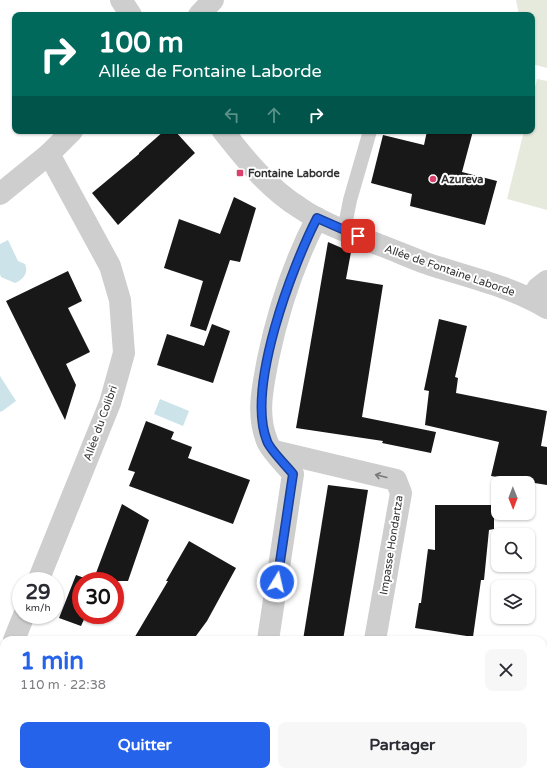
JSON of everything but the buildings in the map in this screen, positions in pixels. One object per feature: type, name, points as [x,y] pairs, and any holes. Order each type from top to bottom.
[{"type":"street","points":[[121,0],[129,12]]},
{"type":"street","points":[[202,12],[213,0]]},
{"type":"street","points":[[0,194],[49,154],[69,134]]},
{"type":"street","name":"Allée de Fontaine Laborde","points":[[225,134],[270,184],[298,208],[344,231],[426,263],[504,287],[539,304]]},
{"type":"street","name":"Allée du Colibri","points":[[42,572],[110,403],[124,353],[120,300],[110,266],[49,154]]},
{"type":"street","points":[[269,636],[293,474],[267,442],[262,423],[262,386],[274,330],[283,301],[308,234],[317,218]]},
{"type":"street","points":[[539,304],[538,288],[547,281]]},
{"type":"street","name":"Impasse Hondartza","points":[[274,451],[396,480],[401,493],[376,636]]},
{"type":"street","points":[[16,636],[20,624]]},
{"type":"lane","points":[[344,231],[350,200],[369,134]]},
{"type":"shaded area","points":[[516,0],[547,0],[547,68],[535,65],[535,12],[518,12]]},
{"type":"shaded area","points":[[537,79],[547,81],[547,210],[507,199],[523,134],[535,134],[535,87]]},
{"type":"water","points":[[8,240],[18,261],[25,264],[26,267],[26,273],[24,276],[15,283],[1,277],[0,274],[0,244]]},
{"type":"water","points":[[0,376],[16,401],[1,412],[0,411]]},
{"type":"water","points":[[160,399],[189,411],[183,426],[154,414]]},
{"type":"place","name":"Fontaine Laborde","points":[[240,173]]},
{"type":"place","name":"Azureva","points":[[433,179]]},
{"type":"route","points":[[277,582],[293,474],[267,442],[262,423],[262,386],[274,330],[308,234],[317,218],[358,236]]}]
